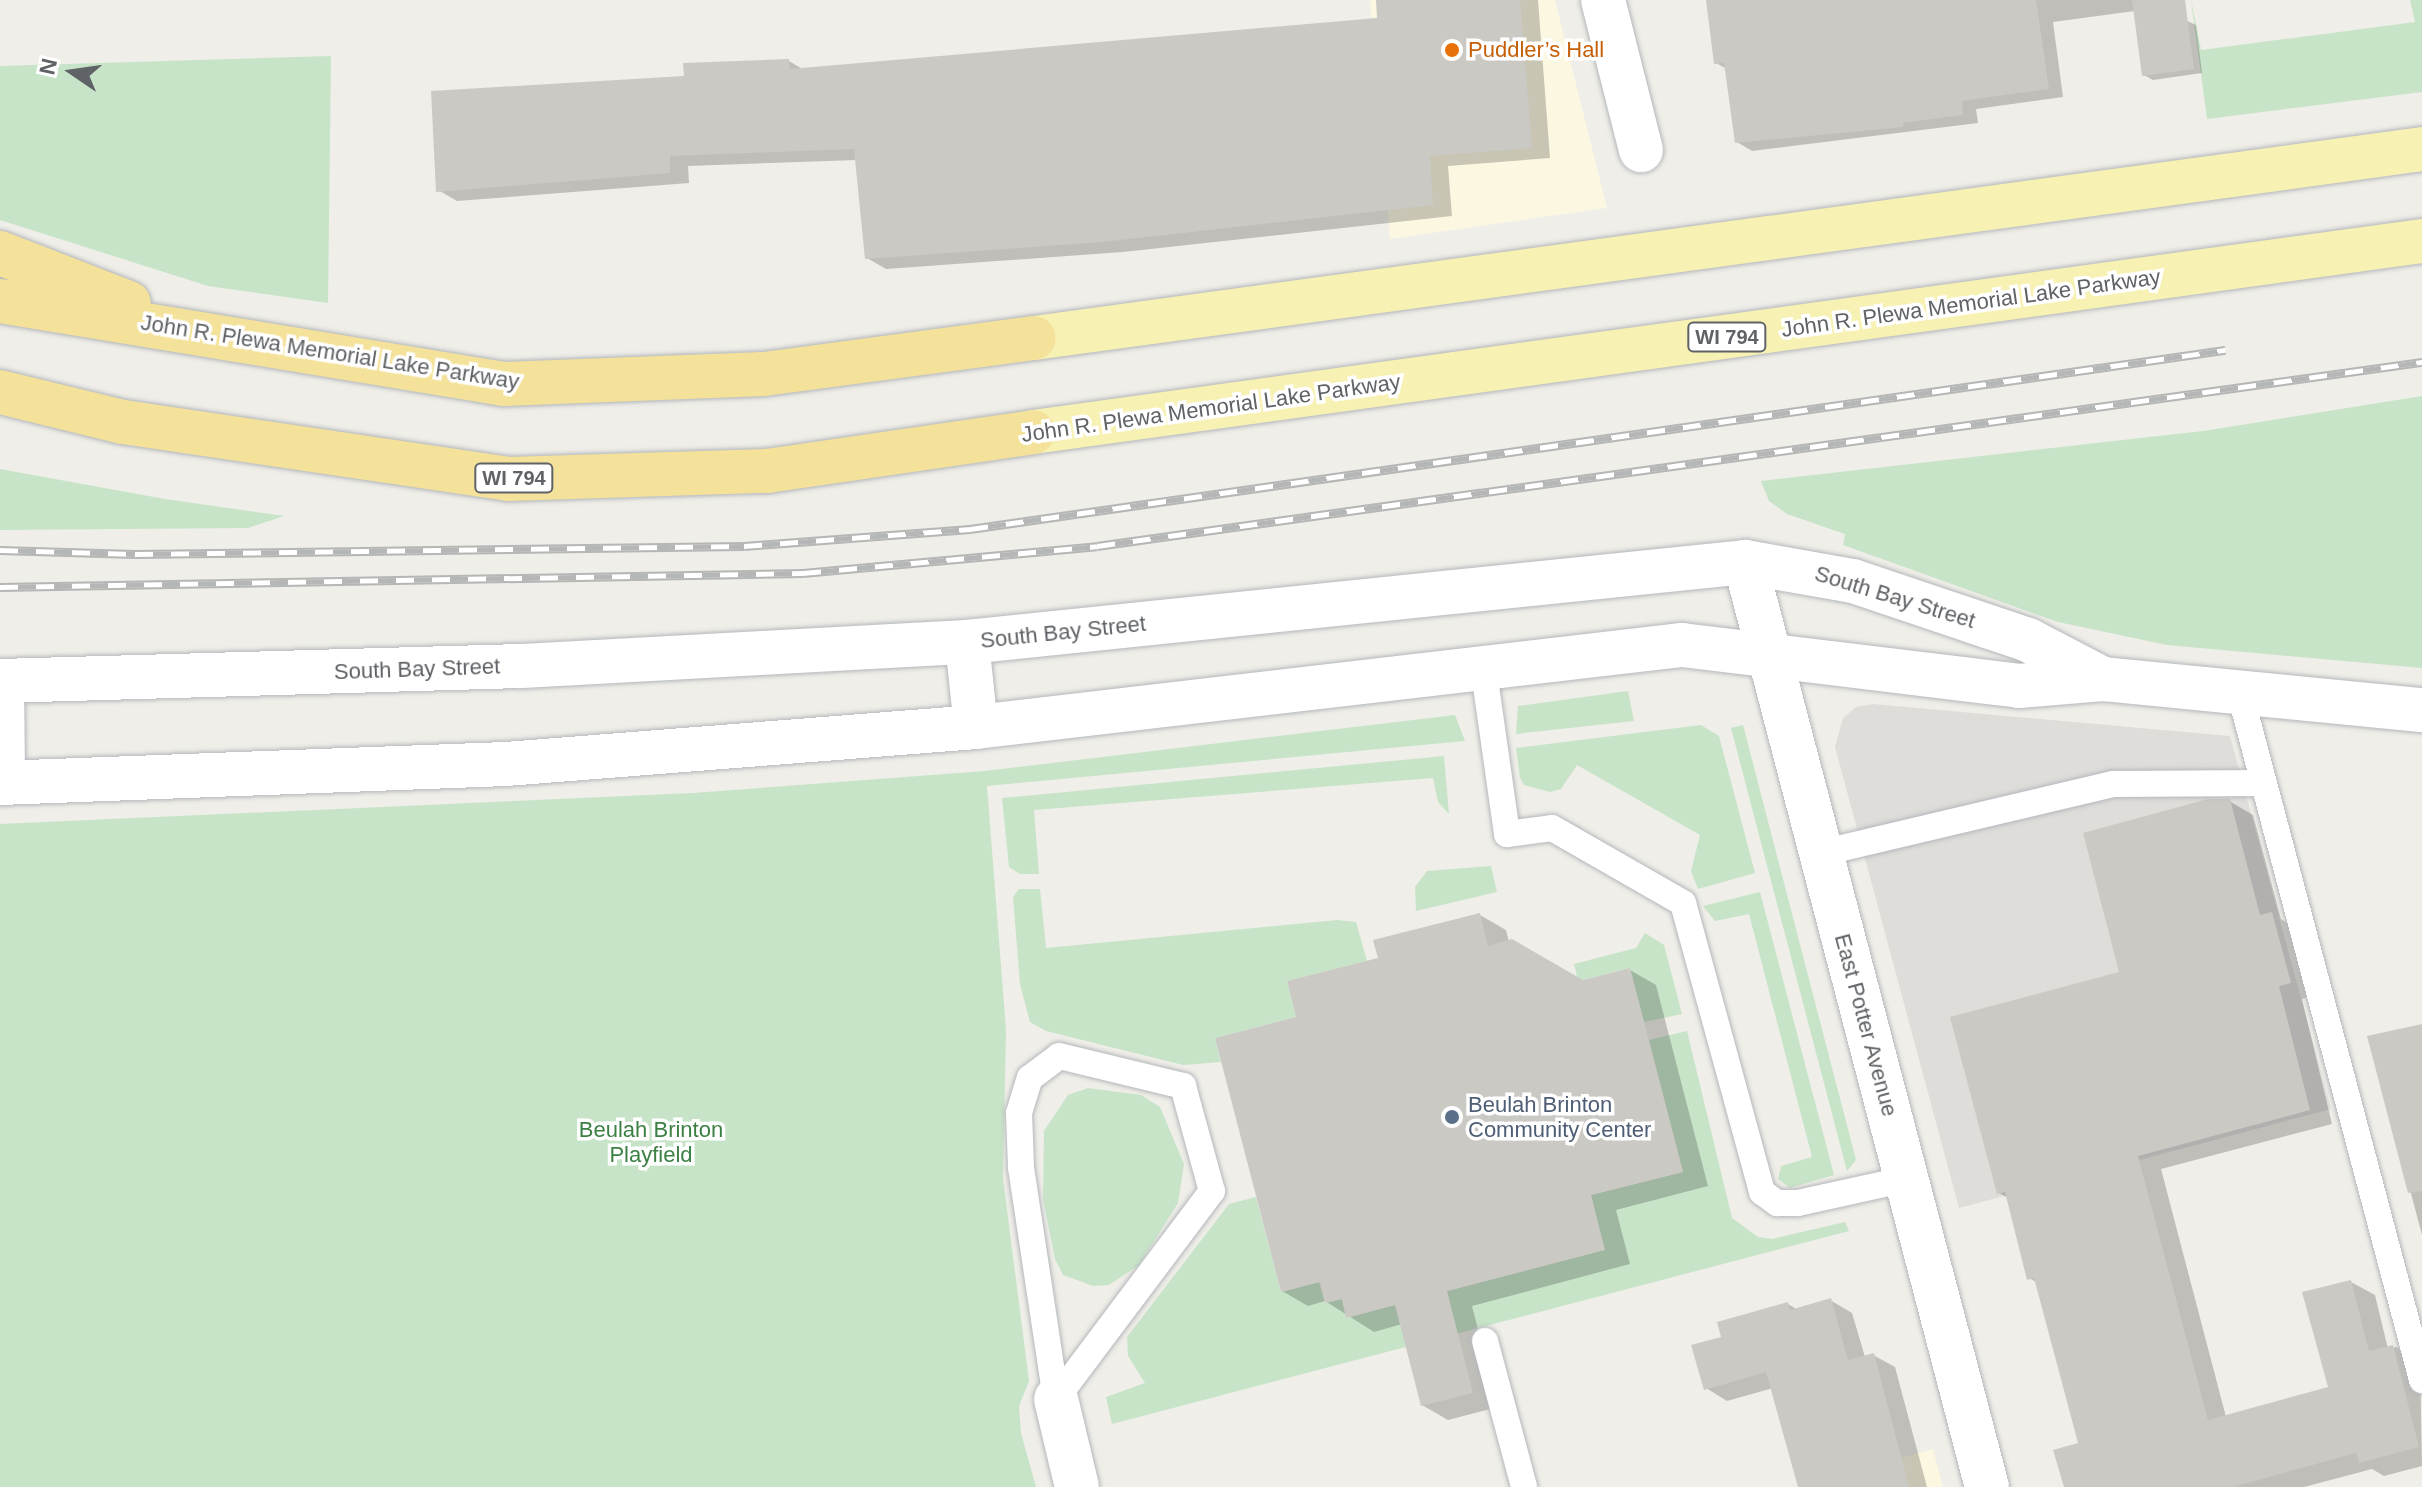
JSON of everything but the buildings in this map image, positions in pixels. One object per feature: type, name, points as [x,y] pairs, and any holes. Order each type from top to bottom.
[{"type":"highway","points":[[0,253],[210,334]]},
{"type":"highway","name":"John R. Plewa Memorial Lake Parkway","points":[[0,301],[504,384],[764,374],[1034,338]]},
{"type":"highway","name":"John R. Plewa Memorial Lake Parkway","points":[[0,392],[123,422],[508,479],[767,471],[1033,432]]},
{"type":"main road","points":[[1603,0],[1641,150]]},
{"type":"main road","name":"John R. Plewa Memorial Lake Parkway","points":[[1034,338],[2422,149]]},
{"type":"main road","name":"John R. Plewa Memorial Lake Parkway","points":[[1033,432],[2422,241]]},
{"type":"main road","name":"South Bay Street","points":[[1,681],[521,666],[967,642],[1745,562],[1853,581],[2028,640],[2103,679]]},
{"type":"main road","name":"East Potter Avenue","points":[[1745,562],[1987,1487]]},
{"type":"main road","points":[[967,642],[976,727]]},
{"type":"main road","name":"South Bay Street","points":[[2,783],[506,764],[976,727],[1483,665],[1682,645],[1771,652],[2019,686],[2103,679],[2422,710]]},
{"type":"main road","points":[[1,681],[2,783]]},
{"type":"main road","points":[[1056,1399],[1077,1487]]},
{"type":"lane","points":[[1483,665],[1507,834],[1552,828],[1683,903],[1762,1192],[1777,1203],[1798,1203],[1907,1179]]},
{"type":"lane","points":[[2240,693],[2422,1380]]},
{"type":"lane","points":[[1821,853],[2114,784],[2263,783]]},
{"type":"lane","points":[[1059,1056],[1183,1086],[1212,1191],[1056,1399],[1021,1167],[1019,1113],[1030,1078],[1059,1056]]},
{"type":"lane","points":[[1485,1341],[1524,1487]]},
{"type":"shaded area","points":[[1370,0],[1555,0],[1607,208],[1390,239]]},
{"type":"shaded area","points":[[1873,704],[2230,736],[2331,1109],[1959,1208],[1835,747],[1843,718],[1856,707]]},
{"type":"shaded area","points":[[1933,1449],[1943,1487],[1798,1487]]},
{"type":"green space","points":[[2191,0],[2201,50],[2415,22],[2410,0],[2422,0],[2422,92],[2207,119]]},
{"type":"green space","points":[[331,56],[328,303],[208,286],[0,220],[0,66]]},
{"type":"green space","points":[[2422,396],[2422,668],[2167,645],[2058,622],[1843,545],[1845,534],[1787,514],[1769,501],[1761,481],[2203,431]]},
{"type":"green space","points":[[0,469],[165,499],[284,516],[248,528],[0,530]]},
{"type":"green space","points":[[1628,691],[1634,721],[1516,734],[1518,706]]},
{"type":"green space","name":"Beulah Brinton Playfield","points":[[1455,715],[1465,741],[987,786],[1006,1030],[1003,1178],[1029,1381],[1019,1406],[1021,1433],[1036,1487],[0,1487],[0,824],[693,793],[985,771]]},
{"type":"green space","points":[[1701,725],[1719,736],[1755,873],[1698,889],[1691,871],[1700,835],[1577,765],[1561,789],[1550,792],[1524,785],[1520,778],[1516,748]]},
{"type":"green space","points":[[1743,725],[1856,1160],[1847,1171],[1731,728]]},
{"type":"green space","points":[[1444,756],[1449,814],[1438,802],[1433,778],[1034,810],[1039,874],[1020,874],[1009,867],[1002,798]]},
{"type":"green space","points":[[1491,866],[1497,892],[1416,911],[1415,887],[1427,871]]},
{"type":"green space","points":[[1019,889],[1040,889],[1046,948],[1337,920],[1356,922],[1367,961],[1287,981],[1296,1017],[1215,1038],[1221,1062],[1183,1065],[1046,1031],[1030,1022],[1020,984],[1013,897]]},
{"type":"green space","points":[[1760,892],[1834,1175],[1790,1188],[1778,1179],[1781,1166],[1812,1157],[1749,914],[1715,921],[1703,906]]},
{"type":"green space","points":[[1645,933],[1664,945],[1682,1014],[1644,1022],[1630,968],[1578,981],[1574,964],[1636,948]]},
{"type":"green space","points":[[1687,1031],[1732,1218],[1758,1237],[1772,1239],[1845,1222],[1849,1231],[1112,1424],[1106,1397],[1145,1383],[1128,1356],[1127,1337],[1229,1204],[1256,1197],[1281,1292],[1319,1282],[1325,1303],[1342,1299],[1346,1318],[1604,1250],[1591,1195],[1683,1172],[1649,1040]]},
{"type":"green space","points":[[1088,1088],[1141,1095],[1160,1107],[1184,1164],[1178,1203],[1139,1265],[1109,1285],[1093,1286],[1063,1275],[1055,1259],[1043,1199],[1044,1131],[1068,1095]]},
{"type":"railway","points":[[0,550],[135,554],[744,546],[970,529],[2225,350]]},
{"type":"railway","points":[[0,587],[803,573],[1097,546],[2422,362]]},
{"type":"place","name":"Puddler’s Hall","points":[[1452,50]]},
{"type":"place","name":"Beulah Brinton Community Center","points":[[1452,1117]]}]
